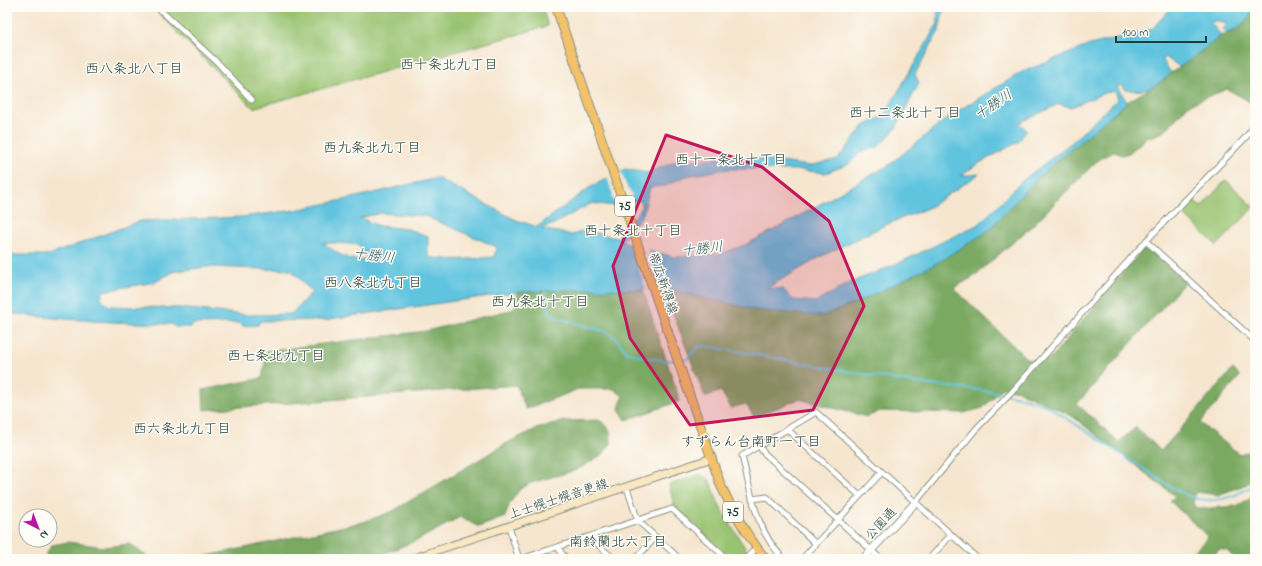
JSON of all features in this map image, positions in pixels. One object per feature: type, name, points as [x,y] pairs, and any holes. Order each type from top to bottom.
[{"type":"main road","name":"帯広新得線","points":[[556,7],[721,486],[737,520],[756,548],[766,559]]},
{"type":"main road","name":"上士幌士幌音更線","points":[[412,559],[627,488],[712,458]]},
{"type":"street","points":[[157,7],[218,63],[252,100]]},
{"type":"street","points":[[915,502],[976,429],[1005,400],[1146,241],[1255,126]]},
{"type":"street","points":[[1146,241],[1255,341]]},
{"type":"street","points":[[784,559],[767,538],[757,517],[742,456],[816,412],[978,559]]},
{"type":"street","points":[[787,428],[860,496]]},
{"type":"street","points":[[759,445],[763,452],[881,559]]},
{"type":"street","points":[[802,559],[882,472]]},
{"type":"street","points":[[627,488],[638,521],[680,559]]},
{"type":"street","points":[[752,499],[767,497],[816,544]]},
{"type":"street","name":"公園通","points":[[863,559],[915,502]]},
{"type":"street","points":[[508,527],[520,559],[672,509],[727,559]]},
{"type":"street","points":[[593,535],[595,542],[614,559]]},
{"type":"street","points":[[930,559],[951,535]]},
{"type":"street","points":[[635,559],[656,537]]},
{"type":"street","points":[[558,547],[567,559]]},
{"type":"street","points":[[746,559],[756,548]]},
{"type":"highlighted area","points":[[666,135],[762,167],[829,221],[864,306],[813,410],[690,425],[630,338],[613,266]]},
{"type":"green space","points":[[152,7],[542,7],[548,26],[253,108]]},
{"type":"green space","points":[[1254,7],[1255,105],[1227,89],[1188,105],[1165,131],[1145,139],[1129,153],[1121,155],[1113,151],[1096,162],[1033,225],[973,277],[954,288],[1028,360],[1051,358],[1141,251],[1148,249],[1185,282],[1077,404],[1119,442],[1136,427],[1161,451],[1233,369],[1240,376],[1200,423],[1239,454],[1255,450],[1255,478],[1247,484],[1218,495],[1196,492],[1193,503],[1199,509],[1236,506],[1255,496],[1255,559],[1236,559],[1227,551],[1220,549],[1210,559],[1187,559],[1208,537],[1170,501],[1175,496],[1072,416],[1019,391],[1003,388],[983,408],[964,413],[880,411],[867,417],[799,399],[754,417],[746,404],[731,408],[721,391],[705,397],[664,290],[672,290],[822,316],[860,301],[937,263],[988,231],[1037,178],[1127,102],[1162,81],[1219,37],[1239,28]]},
{"type":"green space","points":[[1226,180],[1254,207],[1217,246],[1180,211],[1191,199],[1201,207]]},
{"type":"green space","points":[[594,289],[643,290],[680,401],[626,420],[619,409],[623,396],[614,389],[579,389],[526,409],[516,385],[204,410],[203,390],[262,378],[267,351],[426,331],[514,309],[518,292]]},
{"type":"green space","points":[[598,420],[607,426],[611,435],[611,444],[603,454],[577,470],[531,483],[520,489],[510,503],[505,517],[479,527],[460,517],[420,539],[371,559],[194,559],[363,522],[391,512],[507,443],[536,429],[564,421]]},
{"type":"green space","points":[[700,474],[709,479],[720,507],[747,551],[740,559],[731,559],[674,505],[669,485]]},
{"type":"green space","points":[[68,542],[104,547],[130,544],[143,554],[154,559],[43,559],[50,548],[58,548],[58,544]]},
{"type":"water","name":"十勝川","points":[[937,7],[944,7],[939,31],[915,74],[919,83],[896,128],[877,148],[863,150],[849,164],[826,173],[797,170],[728,169],[686,176],[665,186],[650,187],[643,214],[621,242],[674,257],[720,254],[747,244],[889,165],[951,115],[1022,72],[1090,45],[1152,29],[1172,7],[1254,7],[1250,16],[1236,30],[1227,33],[1223,29],[1227,25],[1217,21],[1211,23],[1221,35],[1180,67],[1165,57],[1162,59],[1171,73],[1151,88],[1133,91],[1126,90],[1122,85],[1117,86],[1127,102],[1037,178],[988,231],[937,263],[860,301],[822,316],[756,310],[672,290],[594,289],[518,292],[329,320],[260,321],[258,325],[243,326],[240,323],[193,324],[191,327],[175,327],[172,324],[90,321],[7,313],[7,255],[49,255],[140,221],[242,217],[295,210],[437,178],[514,219],[537,227],[589,188],[625,169],[647,173],[674,162],[737,156],[809,166],[838,159],[864,126],[884,116],[938,23]],"holes":[[[1115,91],[1118,99],[1071,143],[1022,181],[979,224],[901,262],[852,282],[816,302],[793,300],[783,289],[767,288],[822,256],[885,225],[930,207],[979,174],[961,176],[976,165],[1018,142],[1027,130],[1019,123],[1059,104],[1071,107],[1104,93]],[[634,201],[642,201],[641,209],[617,238],[585,230],[573,235],[541,229],[554,224],[592,203],[614,206]],[[381,213],[425,216],[497,247],[494,257],[469,259],[428,257],[428,236],[408,229],[379,226],[360,218]],[[322,243],[359,245],[368,258],[356,260],[344,256]],[[208,267],[291,270],[312,292],[291,314],[247,315],[179,308],[109,306],[101,298],[103,291],[155,282],[175,271]]]},
{"type":"pier","points":[[620,169],[628,190],[632,196],[630,198],[632,204],[618,207],[612,197],[613,195],[607,176]]},
{"type":"pier","points":[[630,242],[647,247],[662,292],[647,292]]},
{"type":"waterway","points":[[545,288],[546,301],[549,311],[555,317],[607,332],[616,338],[627,353],[666,361],[676,360]]},
{"type":"waterway","points":[[680,360],[686,360],[698,347],[705,346],[915,383],[983,390],[1017,396],[1049,407],[1170,486],[1191,497],[1206,500],[1228,498],[1255,484]]},
{"type":"district","name":"西十条北九丁目","points":[[449,64]]},
{"type":"district","name":"西八条北八丁目","points":[[134,68]]},
{"type":"district","name":"西十二条北十丁目","points":[[905,112]]},
{"type":"district","name":"西九条北九丁目","points":[[372,147]]},
{"type":"district","name":"西十一条北十丁目","points":[[731,159]]},
{"type":"district","name":"西十条北十丁目","points":[[633,230]]},
{"type":"district","name":"西八条北九丁目","points":[[373,282]]},
{"type":"district","name":"西九条北十丁目","points":[[540,301]]},
{"type":"district","name":"西七条北九丁目","points":[[276,355]]},
{"type":"district","name":"西六条北九丁目","points":[[182,428]]},
{"type":"district","name":"すずらん台南町一丁目","points":[[751,441]]},
{"type":"district","name":"南鈴蘭北六丁目","points":[[618,541]]}]
